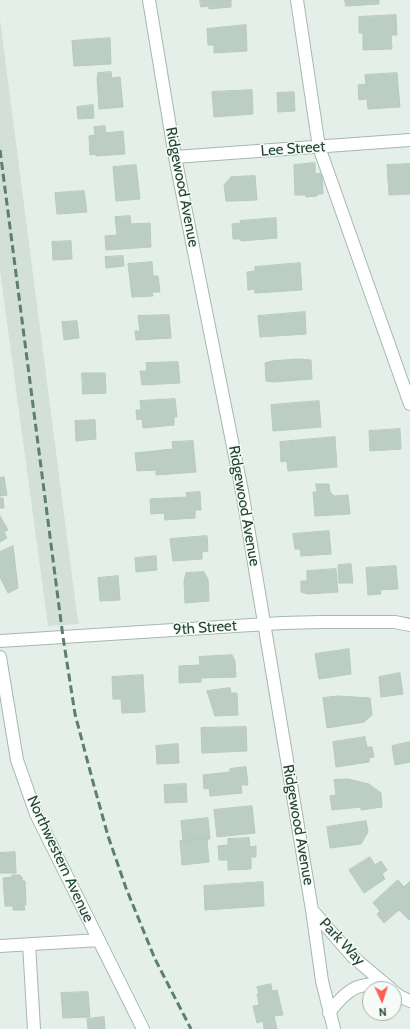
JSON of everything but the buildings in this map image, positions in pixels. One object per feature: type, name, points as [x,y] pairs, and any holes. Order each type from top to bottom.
[{"type":"street","name":"Ridgewood Avenue","points":[[149,0],[175,156],[242,491],[312,910],[322,981],[334,1029]]},
{"type":"street","points":[[296,0],[319,147],[410,404]]},
{"type":"street","name":"Lee Street","points":[[175,156],[410,140]]},
{"type":"street","name":"9th Street","points":[[0,641],[264,624],[396,622],[410,624]]},
{"type":"street","name":"Northwestern Avenue","points":[[0,657],[17,760],[36,814],[143,1029]]},
{"type":"street","name":"Park Way","points":[[312,910],[353,957],[381,981]]},
{"type":"street","points":[[0,946],[99,940]]},
{"type":"street","points":[[29,944],[34,1029]]},
{"type":"street","points":[[330,1013],[337,1003],[349,992],[362,986]]},
{"type":"shaded area","points":[[0,19],[79,624],[48,626],[0,271]]},
{"type":"railway","points":[[0,150],[63,637],[75,714],[108,836],[126,888],[155,959],[191,1029]]}]
